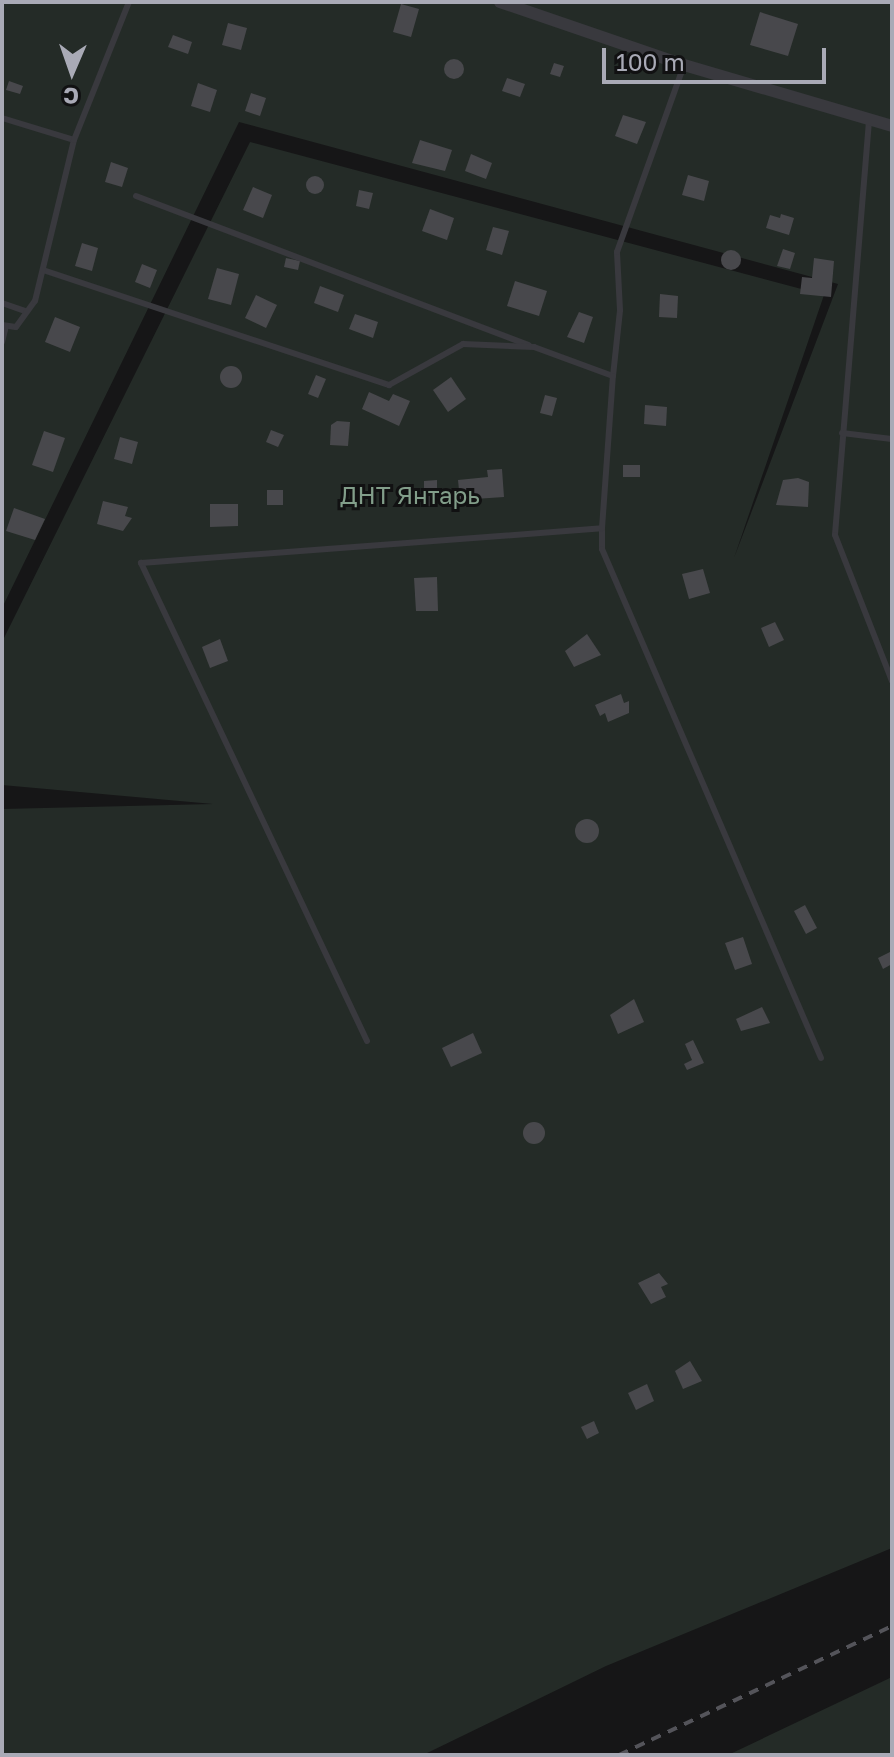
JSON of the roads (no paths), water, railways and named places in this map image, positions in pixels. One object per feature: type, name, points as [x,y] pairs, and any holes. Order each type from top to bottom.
[{"type":"street","points":[[500,2],[684,65],[892,126]]},
{"type":"lane","points":[[2,342],[4,326],[16,327],[35,301],[74,140],[129,2]]},
{"type":"lane","points":[[684,65],[617,252],[620,310],[602,549],[821,1058]]},
{"type":"lane","points":[[2,118],[74,140]]},
{"type":"lane","points":[[869,120],[835,535],[892,681]]},
{"type":"lane","points":[[136,196],[613,376]]},
{"type":"lane","points":[[43,270],[389,385],[463,344],[534,347]]},
{"type":"lane","points":[[2,303],[25,311]]},
{"type":"lane","points":[[842,433],[892,439]]},
{"type":"lane","points":[[367,1041],[141,563],[602,528]]},
{"type":"lane","points":[[882,660],[892,656]]},
{"type":"railway","points":[[619,1755],[892,1626]]},
{"type":"park label","name":"ДНТ Янтарь","points":[[410,495]]}]
